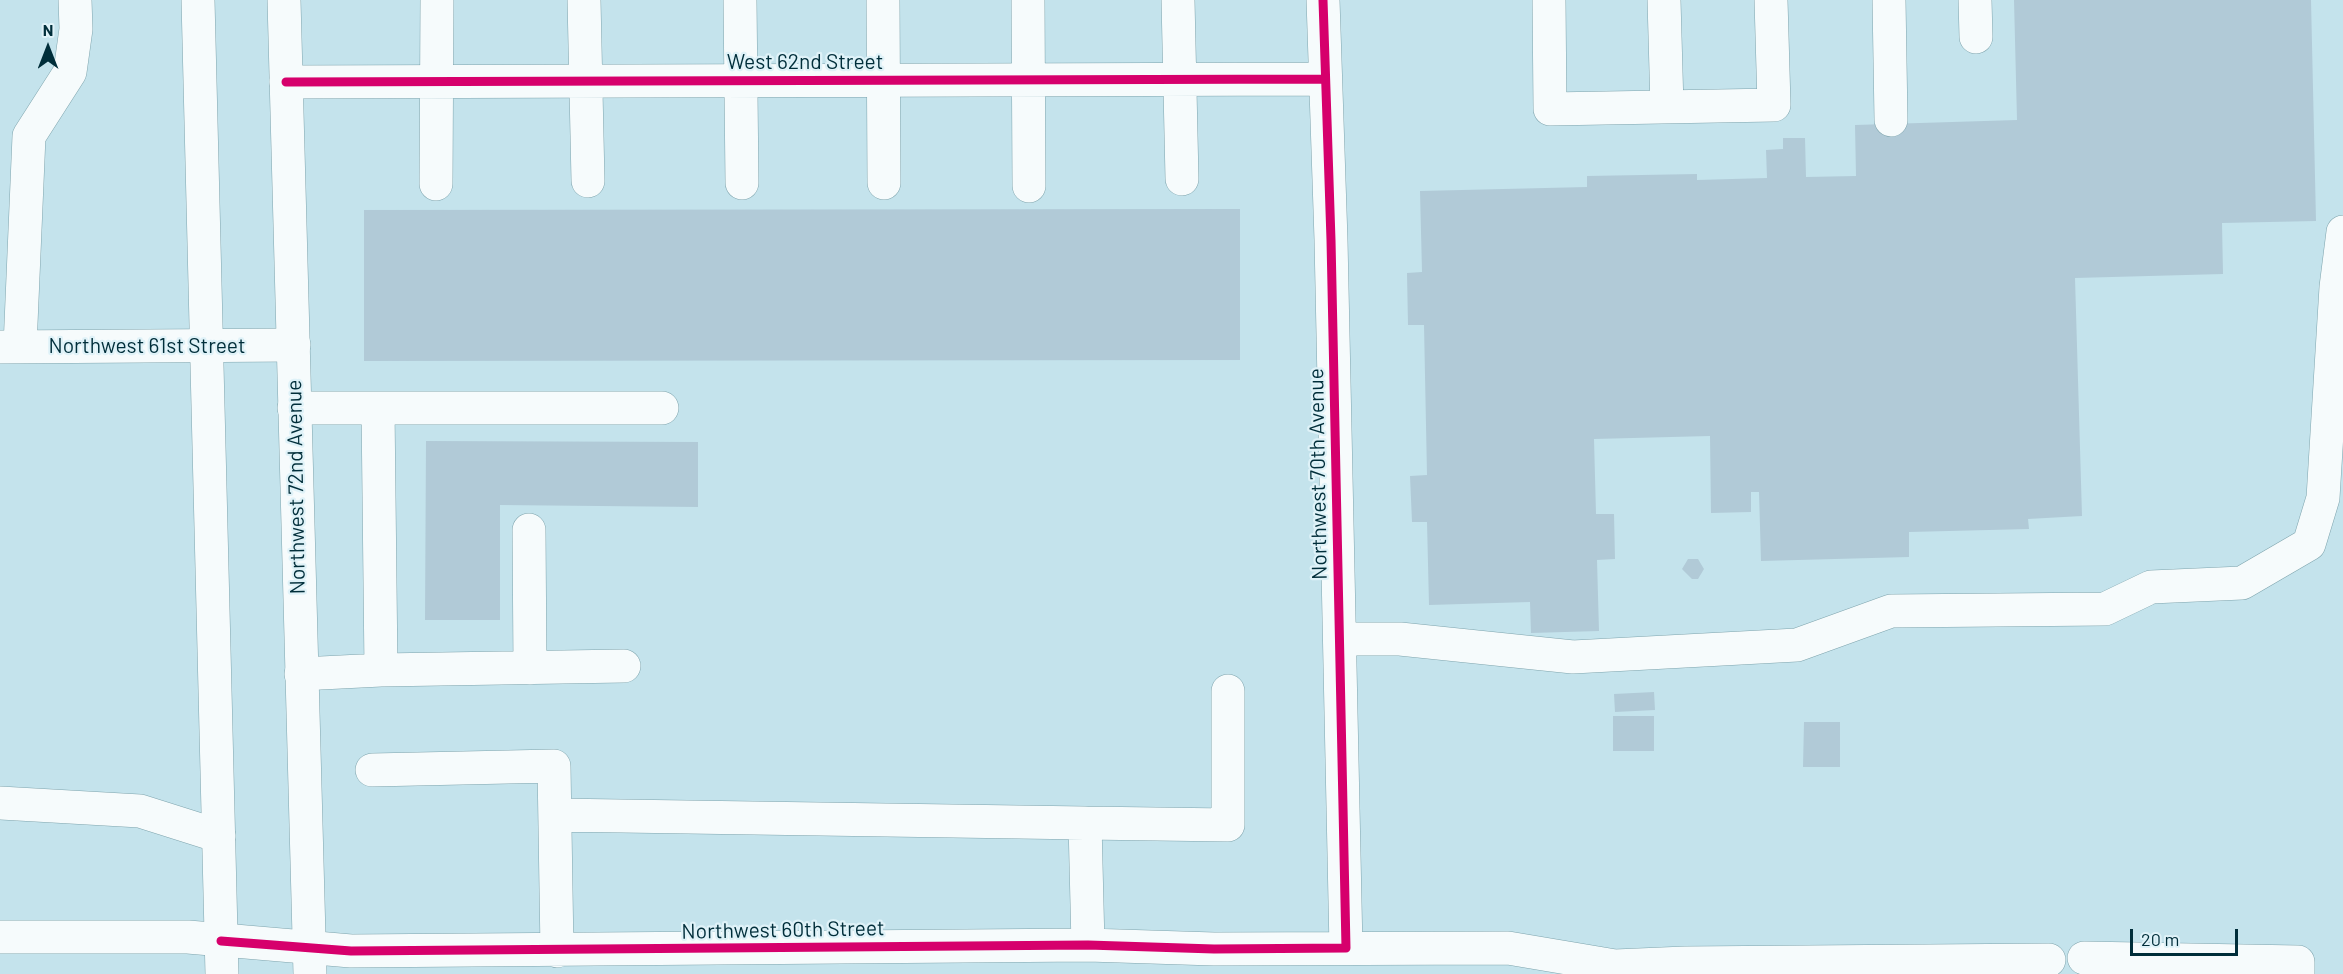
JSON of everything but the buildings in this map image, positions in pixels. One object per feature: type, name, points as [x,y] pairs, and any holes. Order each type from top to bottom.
[{"type":"street","points":[[10,347],[29,136],[70,72],[76,29],[75,0]]},
{"type":"street","points":[[198,0],[222,974]]},
{"type":"street","name":"Northwest 72nd Avenue","points":[[284,0],[310,961]]},
{"type":"street","points":[[436,184],[437,0]]},
{"type":"street","points":[[584,0],[588,181]]},
{"type":"street","points":[[740,0],[742,183]]},
{"type":"street","points":[[883,0],[884,183]]},
{"type":"street","points":[[1028,0],[1029,186]]},
{"type":"street","points":[[1178,0],[1182,179]]},
{"type":"street","name":"Northwest 70th Avenue","points":[[1323,0],[1331,240],[1346,948]]},
{"type":"street","points":[[1548,0],[1550,109],[1774,105],[1771,0]]},
{"type":"street","points":[[1664,0],[1667,106]]},
{"type":"street","points":[[1888,0],[1891,120]]},
{"type":"street","points":[[1975,0],[1976,37]]},
{"type":"street","name":"West 62nd Street","points":[[286,82],[1325,79]]},
{"type":"street","points":[[1340,639],[1400,639],[1573,657],[1797,645],[1891,611],[2105,609],[2151,587],[2242,583],[2309,544],[2324,498],[2337,287],[2343,232]]},
{"type":"street","name":"Northwest 61st Street","points":[[10,347],[294,345]]},
{"type":"street","points":[[294,408],[662,408]]},
{"type":"street","points":[[378,408],[381,670]]},
{"type":"street","points":[[529,530],[530,668]]},
{"type":"street","points":[[301,674],[381,670],[624,666]]},
{"type":"street","points":[[555,816],[1228,825],[1228,691]]},
{"type":"street","points":[[372,770],[554,766],[557,951]]},
{"type":"street","points":[[0,803],[140,811],[219,836]]},
{"type":"street","points":[[1085,823],[1088,945]]},
{"type":"street","name":"Northwest 60th Street","points":[[0,938],[188,938],[221,941],[310,961],[351,951],[1088,945],[1215,966],[1346,948],[1508,948],[1615,966],[1687,969],[2049,960]]},
{"type":"street","points":[[2084,958],[2298,962],[2298,974]]},
{"type":"cycle path","points":[[221,941],[351,951],[1088,945],[1214,949],[1346,948],[1331,240],[1323,0]]},
{"type":"cycle path","points":[[286,82],[1325,79]]}]
